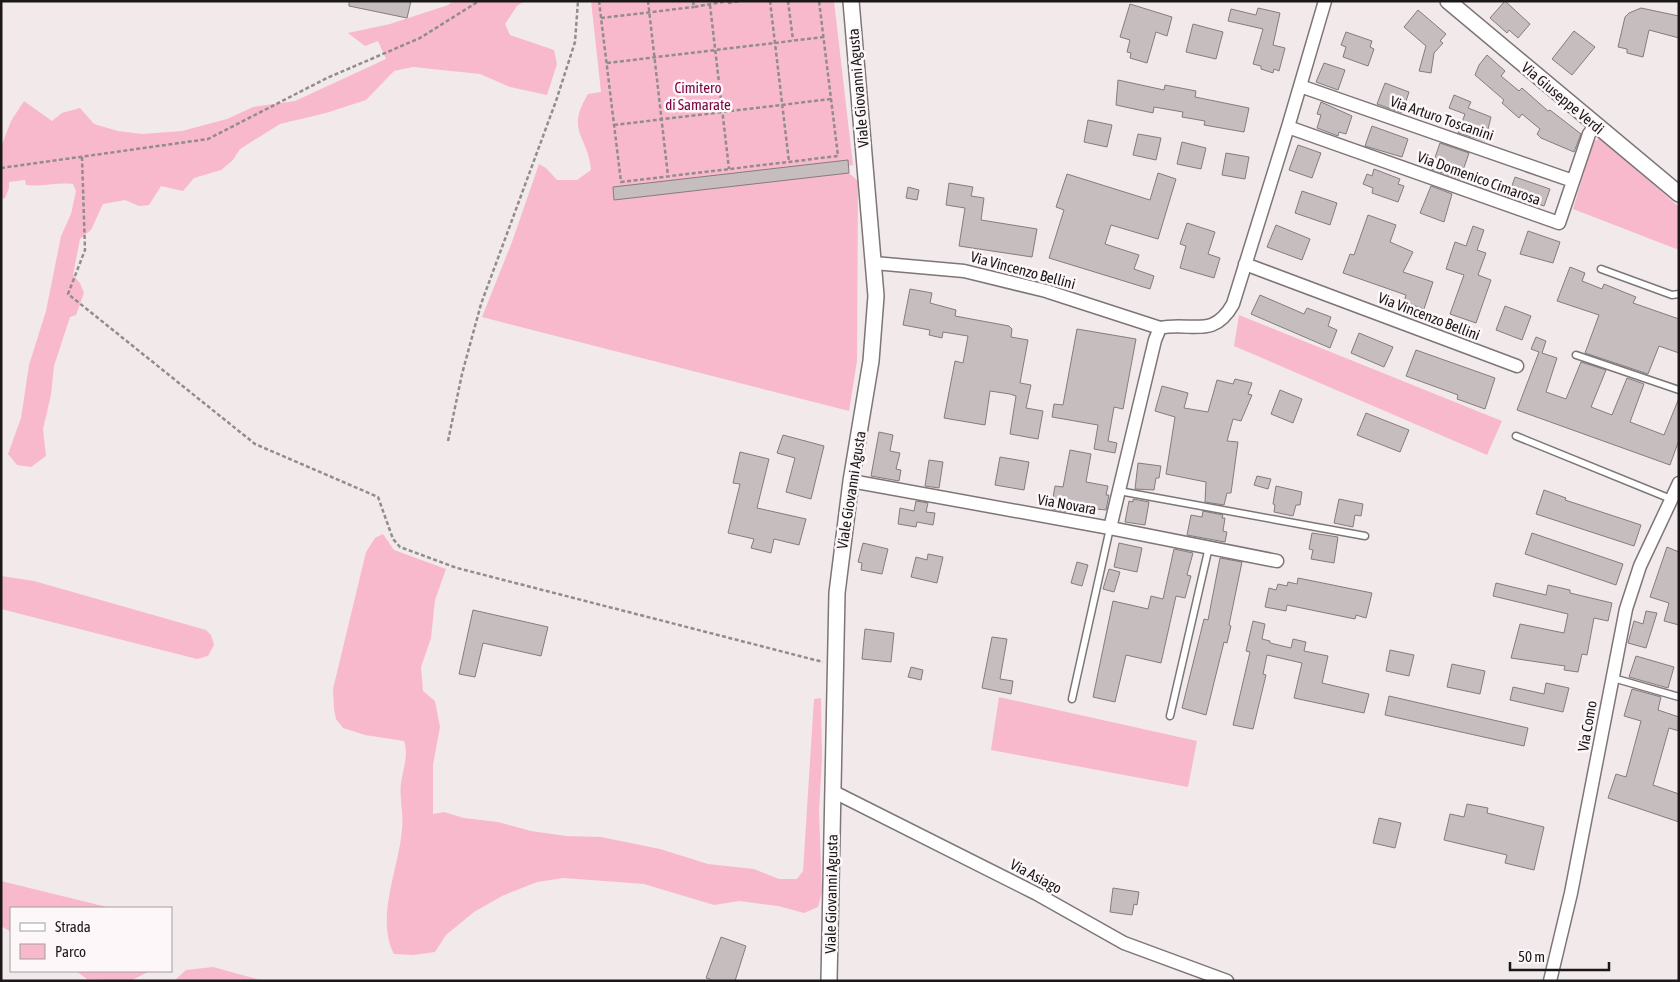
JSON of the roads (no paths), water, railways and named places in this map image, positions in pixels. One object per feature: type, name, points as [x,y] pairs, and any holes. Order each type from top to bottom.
[{"type":"street","name":"Viale Giovanni Agusta","points":[[829,981],[834,792],[834,665],[838,575],[875,328],[874,263],[851,1]]},
{"type":"street","name":"Via Vincenzo Bellini","points":[[874,263],[964,271],[1046,291],[1160,328],[1170,326],[1202,328],[1219,321],[1227,314],[1233,304],[1325,1]]},
{"type":"street","name":"Via Giuseppe Verdi","points":[[1448,1],[1679,194]]},
{"type":"street","name":"Via Arturo Toscanini","points":[[1300,86],[1573,181]]},
{"type":"street","name":"Via Domenico Cimarosa","points":[[1288,127],[1559,223],[1589,134],[1596,125]]},
{"type":"street","name":"Via Vincenzo Bellini","points":[[1246,264],[1517,366]]},
{"type":"street","points":[[1110,528],[1155,340],[1160,328]]},
{"type":"street","name":"Via Novara","points":[[851,481],[1110,528],[1277,561]]},
{"type":"street","name":"Via Como","points":[[1550,981],[1571,893],[1611,678],[1626,609],[1640,566],[1679,483]]},
{"type":"street","name":"Via Asiago","points":[[834,792],[1037,894],[1124,943],[1227,981]]},
{"type":"lane","points":[[1601,269],[1672,295],[1679,294]]},
{"type":"lane","points":[[1576,355],[1679,390]]},
{"type":"lane","points":[[1516,436],[1672,499]]},
{"type":"lane","points":[[1119,491],[1364,536]]},
{"type":"lane","points":[[1072,699],[1110,528]]},
{"type":"lane","points":[[1170,716],[1209,547]]},
{"type":"lane","points":[[1611,678],[1679,697]]},
{"type":"park label","name":"Cimitero di Samarate","points":[[698,96]]}]
